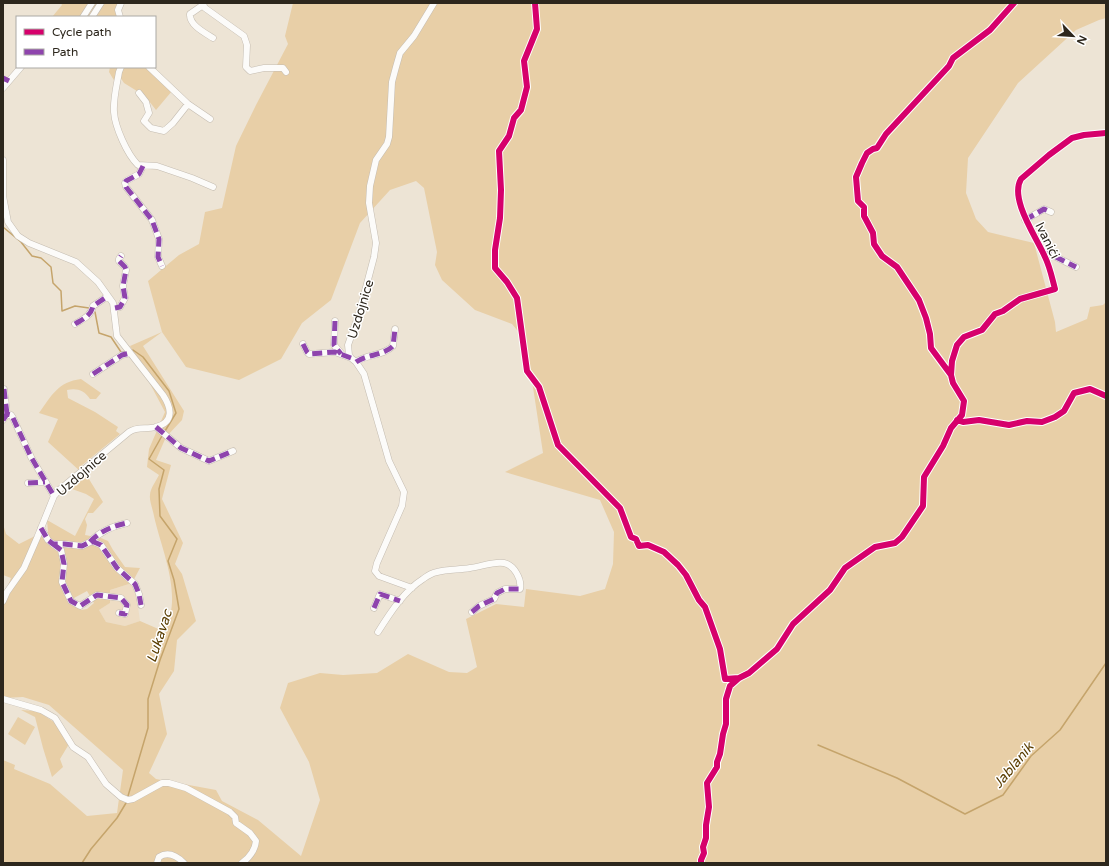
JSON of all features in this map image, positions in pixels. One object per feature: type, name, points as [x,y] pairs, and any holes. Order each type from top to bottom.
[{"type":"street","points":[[84,16],[92,3]]},
{"type":"street","points":[[93,16],[101,3]]},
{"type":"street","points":[[120,16],[118,10],[121,3]]},
{"type":"street","name":"Uzdojnice","points":[[412,588],[379,576],[375,571],[377,563],[402,506],[404,492],[389,461],[364,374],[349,355],[348,345],[359,314],[374,257],[376,243],[369,203],[370,186],[376,160],[387,144],[389,138],[392,82],[396,66],[400,53],[414,36],[434,3]]},
{"type":"street","points":[[213,38],[198,29],[190,18],[190,14],[203,4],[244,36],[247,45],[246,67],[250,71],[264,68],[283,68],[286,72]]},
{"type":"street","points":[[3,88],[6,79],[20,68]]},
{"type":"street","points":[[121,68],[113,111],[123,142],[131,158],[143,166],[157,166],[213,187]]},
{"type":"street","points":[[150,68],[188,104],[210,119]]},
{"type":"street","points":[[139,93],[146,102],[149,113],[144,121],[151,128],[164,131],[173,123],[188,104]]},
{"type":"street","name":"Ivanići","points":[[951,375],[952,361],[957,345],[964,337],[982,330],[995,314],[1003,311],[1020,299],[1055,289],[1050,270],[1042,250],[1022,214],[1019,183],[1049,155],[1072,138],[1084,135],[1106,133]]},
{"type":"street","points":[[3,160],[3,197],[8,222],[18,236],[29,243],[76,262],[98,282],[115,308],[115,325],[118,336],[164,395],[169,405],[170,417],[163,424],[161,431],[182,448],[209,461],[233,451]]},
{"type":"street","points":[[143,166],[139,174],[125,183],[126,187],[152,220],[159,239],[158,257],[162,266]]},
{"type":"street","points":[[1026,220],[1044,209],[1051,212]]},
{"type":"street","points":[[1042,250],[1076,267]]},
{"type":"street","points":[[115,308],[120,307],[125,298],[123,286],[126,270],[125,267],[118,261],[121,256]]},
{"type":"street","points":[[75,324],[86,318],[92,311],[93,306],[108,296]]},
{"type":"street","points":[[335,321],[334,345],[341,354]]},
{"type":"street","points":[[303,344],[306,352],[309,354],[335,352],[354,360],[386,352],[390,349],[393,346],[395,329]]},
{"type":"street","points":[[93,374],[122,355],[130,353]]},
{"type":"street","points":[[3,420],[7,414],[4,389]]},
{"type":"street","points":[[7,414],[11,415],[13,418],[31,457],[54,496]]},
{"type":"street","name":"Uzdojnice","points":[[3,601],[7,592],[24,568],[54,496],[59,490],[135,428],[161,431]]},
{"type":"street","points":[[28,483],[45,482]]},
{"type":"street","points":[[53,544],[82,546],[114,526],[127,524]]},
{"type":"street","points":[[41,528],[48,540],[61,550],[64,564],[62,582],[71,601],[80,606],[97,595],[121,598],[127,605],[125,614],[119,614]]},
{"type":"street","points":[[90,542],[101,545],[117,568],[135,584],[141,605]]},
{"type":"street","points":[[378,632],[400,601],[412,588],[435,572],[498,563],[509,565],[518,575],[521,585],[520,589],[505,590],[497,593],[494,599],[479,606],[472,612]]},
{"type":"street","points":[[374,608],[380,594],[400,601]]},
{"type":"street","points":[[3,699],[40,710],[55,718],[73,747],[88,757],[106,784],[121,798],[128,800],[133,799],[162,783],[186,788],[230,812],[235,817],[236,823],[250,833],[256,840],[250,856],[242,863]]},
{"type":"street","points":[[157,863],[159,857],[166,854],[175,856],[184,863]]},
{"type":"shaded area","points":[[61,3],[122,3],[119,16],[53,16],[62,5]]},
{"type":"shaded area","points":[[293,3],[1106,3],[1106,18],[1076,30],[1018,83],[968,158],[966,193],[976,219],[988,232],[1034,243],[1055,322],[1056,332],[1087,319],[1090,307],[1103,305],[1106,302],[1106,863],[3,863],[3,760],[15,765],[14,769],[50,784],[87,816],[117,813],[123,770],[49,705],[23,697],[3,698],[3,597],[11,578],[3,575],[3,524],[6,534],[19,544],[43,532],[48,532],[47,520],[75,536],[94,499],[86,494],[72,489],[81,472],[48,442],[58,419],[39,413],[56,390],[73,381],[81,379],[101,393],[96,399],[90,399],[80,390],[67,390],[68,398],[95,412],[118,427],[116,431],[120,434],[81,466],[103,502],[93,513],[88,513],[85,519],[87,525],[85,535],[108,541],[125,567],[140,568],[132,583],[110,590],[110,603],[99,610],[106,622],[125,626],[140,621],[163,631],[169,618],[172,604],[172,589],[166,558],[150,500],[151,490],[159,475],[147,467],[149,449],[165,412],[130,346],[162,332],[148,281],[179,255],[199,244],[205,212],[222,208],[236,146],[288,44],[285,36]],"holes":[[[416,181],[424,188],[437,252],[435,265],[442,280],[475,310],[512,324],[526,341],[543,453],[505,472],[600,500],[614,532],[613,564],[605,589],[580,596],[526,589],[524,607],[496,604],[466,619],[477,667],[467,673],[449,672],[408,654],[377,673],[343,675],[320,673],[288,683],[280,708],[309,762],[320,800],[301,856],[258,820],[222,801],[216,790],[156,779],[149,773],[167,734],[159,694],[174,671],[177,640],[196,621],[182,574],[175,564],[183,543],[162,499],[171,465],[156,460],[166,437],[182,420],[184,411],[143,346],[162,332],[186,367],[239,380],[281,359],[302,323],[331,300],[360,223],[390,190]],[[87,591],[94,603],[87,609],[81,610],[74,598]]]},
{"type":"shaded area","points":[[110,68],[118,68],[115,82],[109,72]]},
{"type":"shaded area","points":[[124,68],[148,68],[172,91],[156,110],[145,96],[124,83],[120,77]]},
{"type":"shaded area","points":[[134,578],[140,621],[125,626],[106,622],[99,610],[110,603],[110,590],[132,583]]},
{"type":"shaded area","points":[[21,710],[37,711],[57,724],[69,744],[60,759],[63,767],[52,777],[35,717]]},
{"type":"shaded area","points":[[18,717],[35,727],[25,745],[8,734]]},
{"type":"waterway","name":"Lukavac","points":[[3,227],[21,242],[32,256],[41,258],[51,267],[53,283],[61,291],[62,311],[75,306],[89,308]]},
{"type":"waterway","name":"Lukavac","points":[[95,312],[99,333],[111,337],[121,352]]},
{"type":"waterway","name":"Lukavac","points":[[133,350],[143,357],[169,391],[176,413],[165,431]]},
{"type":"waterway","name":"Lukavac","points":[[128,796],[148,728],[148,699],[160,660],[179,609],[174,580],[168,561],[177,539],[160,516],[159,489],[164,470],[149,459],[163,434]]},
{"type":"waterway","name":"Jablanik","points":[[818,745],[897,778],[965,814],[1003,795],[1031,756],[1060,730],[1106,663]]},
{"type":"waterway","name":"Lukavac","points":[[82,863],[91,849],[117,818],[126,803]]},
{"type":"marked path","points":[[3,78],[9,81]]},
{"type":"marked path","points":[[143,166],[139,174],[125,183],[126,187],[152,220],[159,239],[158,257],[162,266]]},
{"type":"marked path","points":[[1025,220],[1044,209],[1051,212]]},
{"type":"marked path","points":[[1042,250],[1076,267]]},
{"type":"marked path","points":[[115,308],[120,307],[125,298],[123,286],[126,270],[119,261],[121,256]]},
{"type":"marked path","points":[[75,324],[89,315],[93,306],[108,296]]},
{"type":"marked path","points":[[335,321],[334,345],[341,354]]},
{"type":"marked path","points":[[356,362],[360,359],[385,352],[393,346],[395,329]]},
{"type":"marked path","points":[[303,344],[309,354],[335,352],[351,358]]},
{"type":"marked path","points":[[93,374],[122,355],[130,353]]},
{"type":"marked path","points":[[4,389],[7,414]]},
{"type":"marked path","points":[[3,420],[7,414],[11,415],[31,457],[54,496]]},
{"type":"marked path","points":[[156,427],[181,448],[209,461],[233,451]]},
{"type":"marked path","points":[[28,483],[45,482]]},
{"type":"marked path","points":[[90,542],[107,530],[127,523]]},
{"type":"marked path","points":[[41,528],[48,540],[53,544],[82,546],[90,542],[94,542],[101,545],[117,568],[135,584],[141,605]]},
{"type":"marked path","points":[[53,544],[61,550],[64,564],[62,582],[71,601],[80,606],[97,595],[121,598],[127,605],[125,614],[119,613]]},
{"type":"marked path","points":[[472,612],[479,606],[494,599],[497,593],[505,589],[520,589]]},
{"type":"marked path","points":[[374,608],[380,594],[400,601]]},
{"type":"cycle path","points":[[535,3],[537,29],[524,61],[527,87],[521,110],[514,118],[509,136],[499,151],[501,190],[500,218],[495,250],[495,268],[507,282],[517,298],[527,371],[539,387],[558,445],[620,508],[631,537],[636,539],[639,546],[648,545],[664,552],[686,575],[699,600],[705,607],[720,649],[725,679],[739,678]]},
{"type":"cycle path","points":[[951,375],[931,348],[930,334],[919,300],[897,267],[882,256],[874,244],[873,233],[864,216],[864,207],[858,201],[856,177],[867,153],[877,148],[886,134],[949,66],[953,58],[990,30],[1014,3]]},
{"type":"cycle path","points":[[701,863],[704,853],[703,847],[706,838],[706,825],[709,807],[707,783],[717,767],[726,724],[726,699],[730,686],[739,678],[749,673],[777,649],[793,624],[830,590],[845,568],[875,547],[895,543],[902,537],[923,506],[924,477],[943,446],[951,428],[962,415],[964,401],[953,383],[951,375],[952,361],[957,345],[964,337],[982,330],[995,314],[1003,311],[1020,299],[1055,289],[1047,261],[1021,207],[1018,187],[1021,179],[1072,138],[1084,135],[1106,133]]},
{"type":"cycle path","points":[[957,420],[963,422],[979,420],[1009,425],[1027,421],[1042,422],[1055,417],[1064,411],[1074,393],[1090,389],[1106,396]]}]
